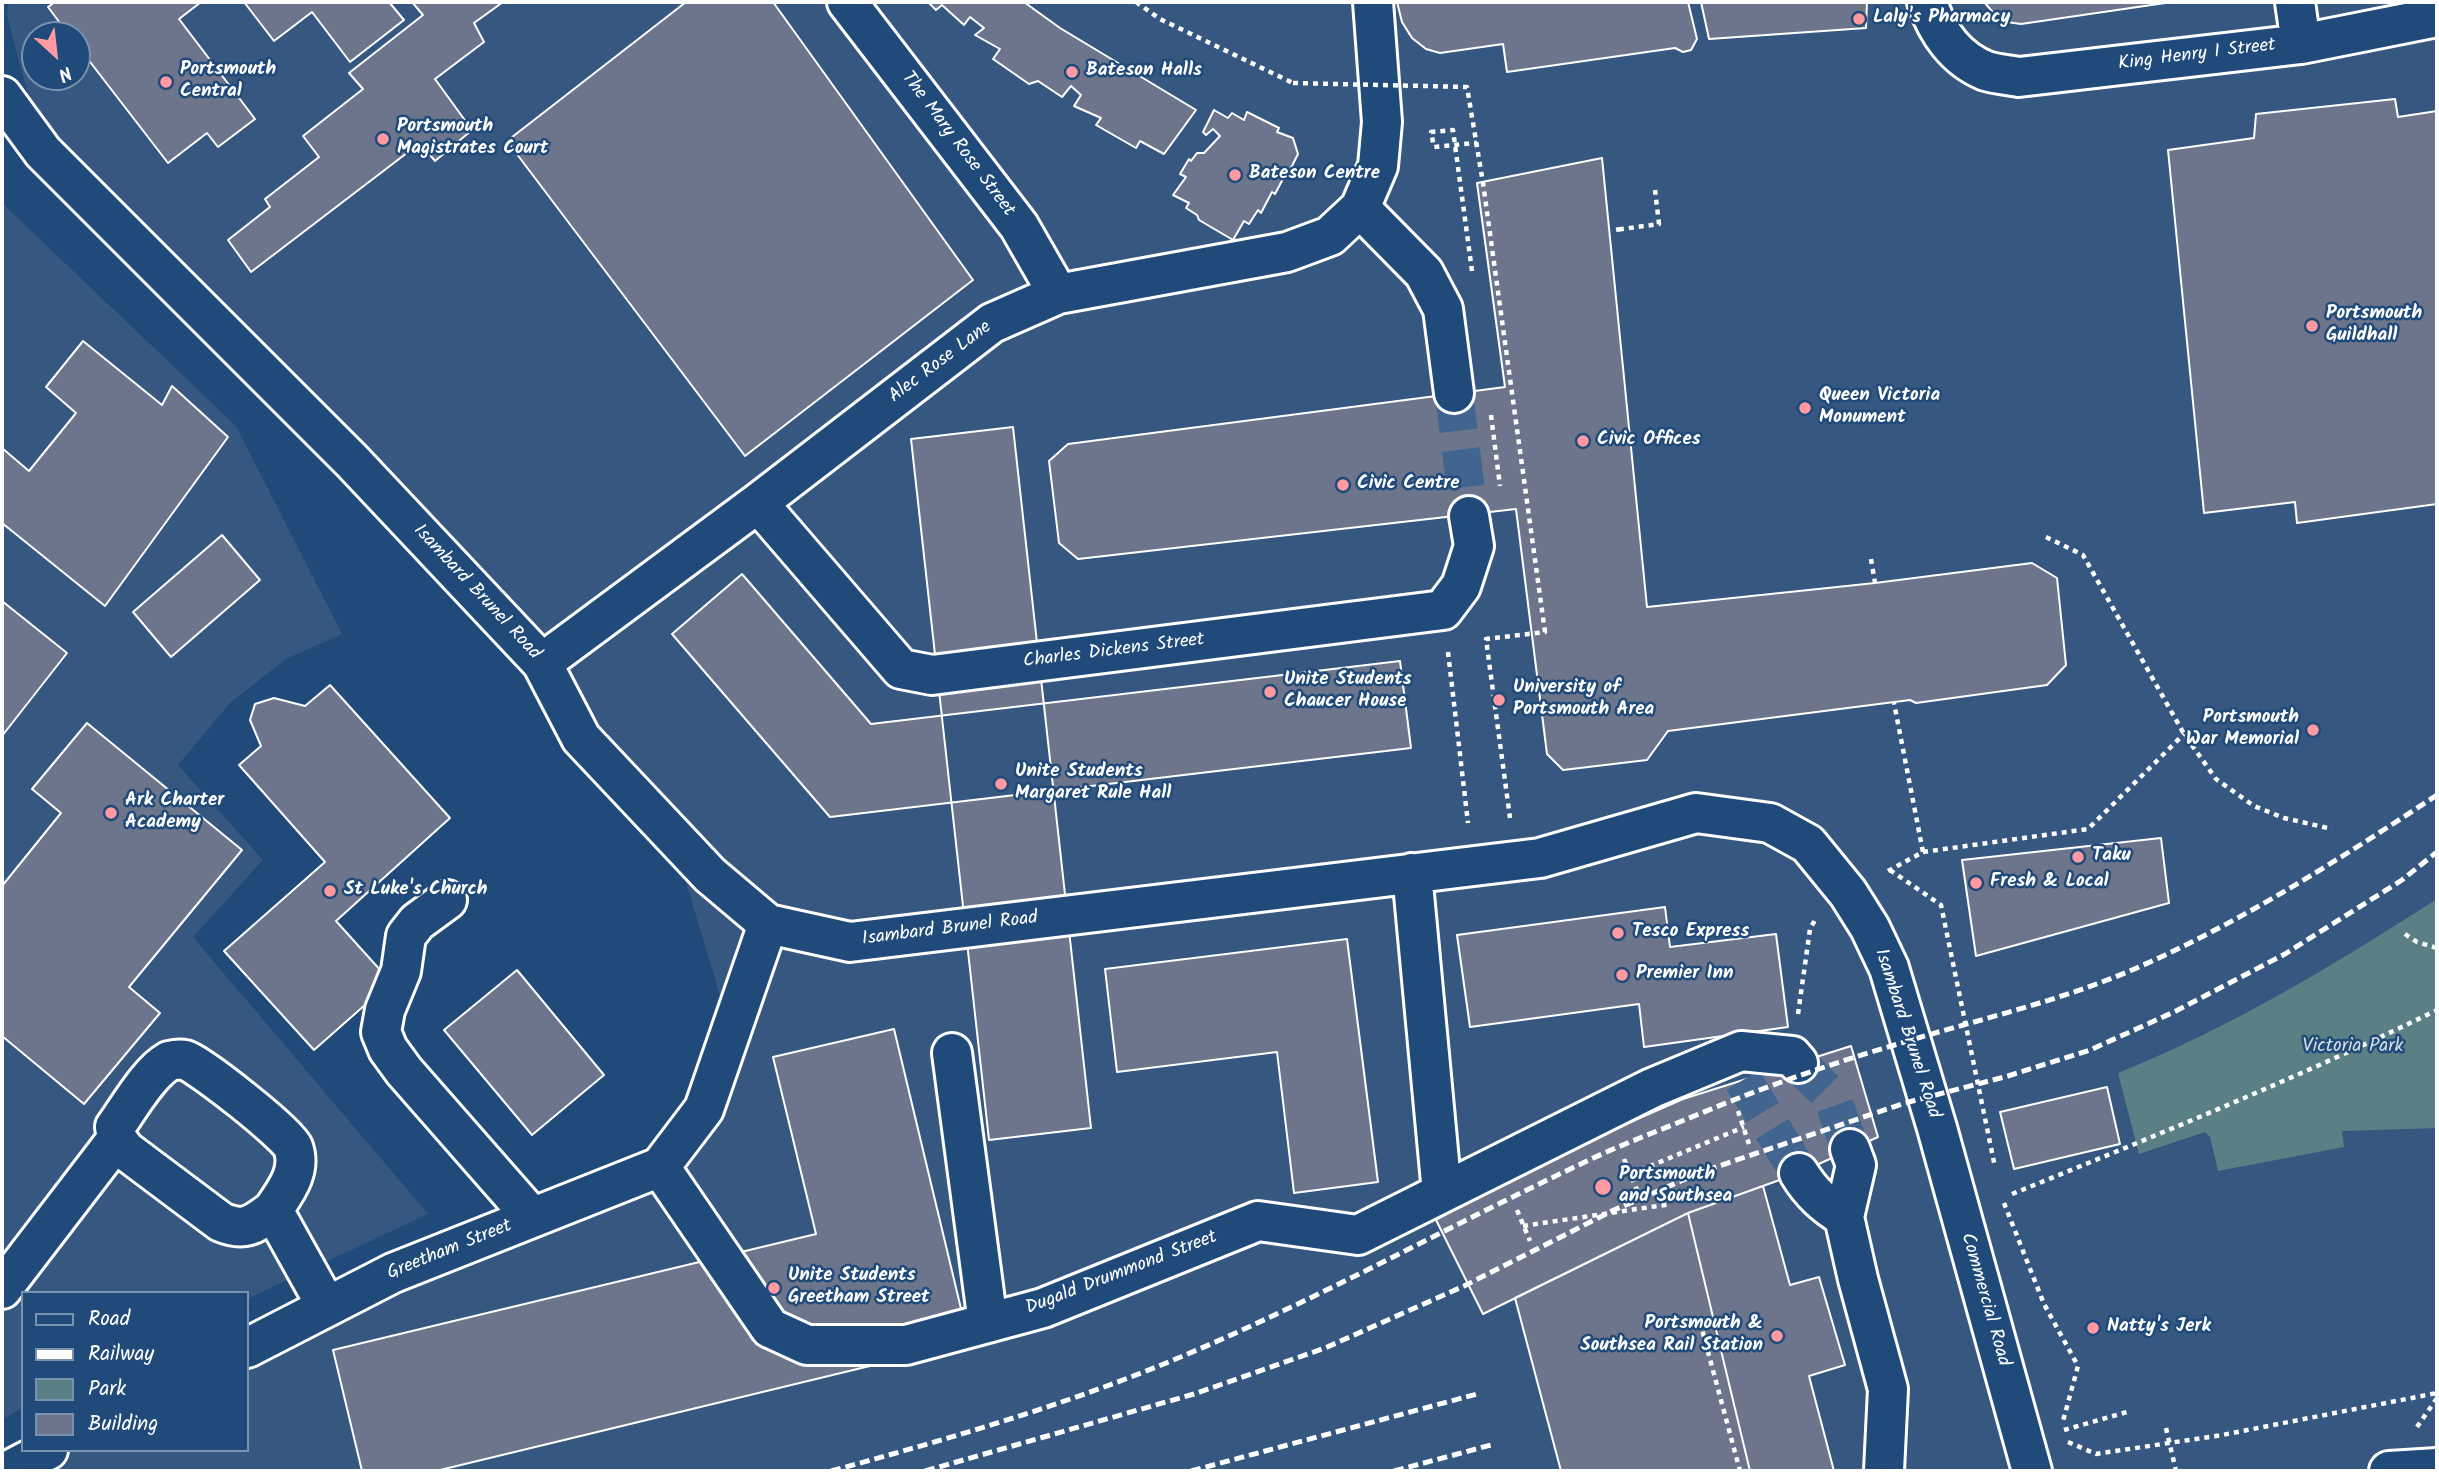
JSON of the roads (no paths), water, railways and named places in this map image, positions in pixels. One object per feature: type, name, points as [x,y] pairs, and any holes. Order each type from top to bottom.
[{"type":"street","name":"The Mary Rose Street","points":[[847,2],[1019,226],[1058,294]]},
{"type":"street","name":"Alec Rose Lane","points":[[542,663],[758,503],[992,323],[1058,294],[1287,253],[1330,236],[1360,208],[1378,166],[1382,122],[1373,2]]},
{"type":"street","name":"King Henry I Street","points":[[1927,2],[1933,18],[1960,57],[1988,71],[2019,77],[2301,44],[2437,17]]},
{"type":"street","points":[[2295,2],[2301,44]]},
{"type":"street","name":"Isambard Brunel Road","points":[[2,96],[43,152],[352,461],[542,663],[581,738],[710,875],[768,925],[850,942],[1540,858],[1696,813],[1770,824],[1808,844],[1848,893],[1870,928],[1889,968],[1937,1128]]},
{"type":"street","points":[[1360,208],[1424,273],[1443,309],[1454,393]]},
{"type":"street","name":"Charles Dickens Street","points":[[758,503],[901,669],[932,675],[1443,610],[1461,586],[1474,546],[1469,516]]},
{"type":"street","points":[[1412,873],[1442,1193]]},
{"type":"street","points":[[447,900],[417,922],[406,936],[401,971],[385,1010],[381,1032],[388,1049],[404,1071],[532,1217]]},
{"type":"street","points":[[660,1167],[704,1109],[768,925]]},
{"type":"street","name":"Dugald Drummond Street","points":[[660,1167],[770,1328],[807,1345],[906,1345],[1044,1308],[1258,1221],[1357,1235],[1652,1088],[1737,1082],[1741,1051],[1795,1060]]},
{"type":"street","points":[[952,1053],[988,1323]]},
{"type":"street","points":[[171,1060],[184,1060],[211,1077],[293,1144],[293,1176],[273,1210],[255,1224],[236,1228],[221,1222],[125,1150],[117,1139],[115,1127],[155,1072],[171,1060]]},
{"type":"street","name":"Commercial Road","points":[[1937,1128],[2032,1471]]},
{"type":"street","points":[[2,1289],[117,1139]]},
{"type":"street","points":[[1850,1149],[1856,1166],[1844,1217],[1888,1389],[1884,1471]]},
{"type":"street","name":"Greetham Street","points":[[248,1347],[393,1273],[660,1167]]},
{"type":"street","points":[[1799,1173],[1807,1187],[1823,1203],[1844,1217]]},
{"type":"street","points":[[273,1210],[327,1307]]},
{"type":"street","points":[[8,1471],[44,1452]]},
{"type":"street","points":[[2389,1471],[2437,1468]]},
{"type":"tunnel","points":[[1454,393],[1469,516]]},
{"type":"tunnel","points":[[1798,1063],[1832,1097],[1850,1149]]},
{"type":"tunnel","points":[[1743,1080],[1799,1173]]},
{"type":"railway","points":[[831,1471],[1012,1418],[1102,1388],[1190,1353],[1290,1308],[1599,1155],[1748,1094],[1927,1035],[2075,992],[2132,970],[2250,911],[2437,795]]},
{"type":"railway","points":[[925,1471],[1194,1394],[1325,1348],[1464,1286],[1614,1210],[1704,1171],[1905,1103],[2008,1076],[2090,1050],[2174,1012],[2285,954],[2402,880],[2437,852]]},
{"type":"railway","points":[[1191,1471],[1477,1394]]},
{"type":"railway","points":[[1394,1471],[1491,1445]]},
{"type":"place","name":"Laly's Pharmacy","points":[[1859,19]]},
{"type":"place","name":"Bateson Halls","points":[[1072,72]]},
{"type":"place","name":"Portsmouth Central","points":[[166,82]]},
{"type":"place","name":"Portsmouth Magistrates Court","points":[[383,139]]},
{"type":"place","name":"Bateson Centre","points":[[1235,175]]},
{"type":"place","name":"Portsmouth Guildhall","points":[[2312,326]]},
{"type":"place","name":"Queen Victoria Monument","points":[[1805,408]]},
{"type":"place","name":"Civic Offices","points":[[1583,441]]},
{"type":"place","name":"Civic Centre","points":[[1343,485]]},
{"type":"place","name":"Unite Students Chaucer House","points":[[1270,692]]},
{"type":"place","name":"University of Portsmouth Area","points":[[1499,700]]},
{"type":"place","name":"Portsmouth War Memorial","points":[[2313,730]]},
{"type":"place","name":"Unite Students Margaret Rule Hall","points":[[1001,784]]},
{"type":"place","name":"Ark Charter Academy","points":[[111,813]]},
{"type":"place","name":"Taku","points":[[2078,857]]},
{"type":"place","name":"Fresh & Local","points":[[1976,883]]},
{"type":"place","name":"St Luke's Church","points":[[330,891]]},
{"type":"place","name":"Tesco Express","points":[[1618,933]]},
{"type":"place","name":"Premier Inn","points":[[1622,975]]},
{"type":"place","name":"Portsmouth and Southsea","points":[[1603,1187]]},
{"type":"place","name":"Unite Students Greetham Street","points":[[774,1288]]},
{"type":"place","name":"Natty's Jerk","points":[[2093,1328]]},
{"type":"place","name":"Portsmouth & Southsea Rail Station","points":[[1777,1336]]},
{"type":"park label","name":"Victoria Park","points":[[2353,1048]]}]
